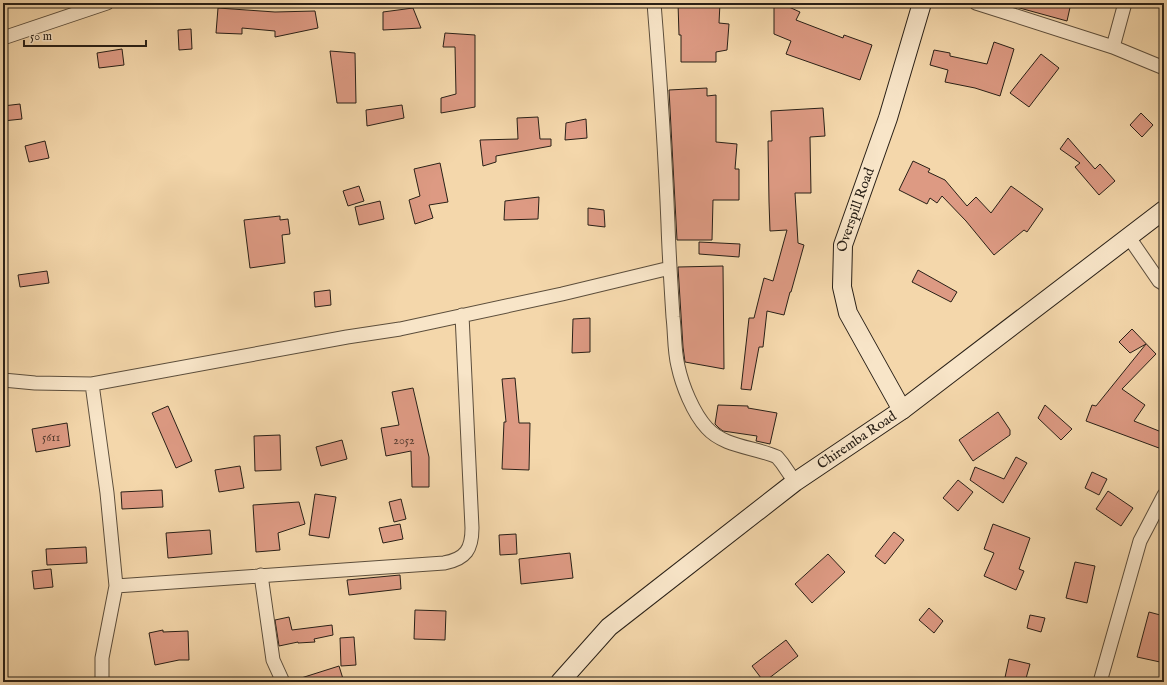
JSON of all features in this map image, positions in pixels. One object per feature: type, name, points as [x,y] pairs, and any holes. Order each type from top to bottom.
[{"type":"main road","name":"Overspill Road","points":[[902,410],[848,313],[842,287],[843,245],[888,118],[922,3]]},
{"type":"main road","name":"Chiremba Road","points":[[560,682],[609,626],[795,482],[902,410],[1164,210]]},
{"type":"street","points":[[3,38],[107,3]]},
{"type":"street","points":[[654,3],[665,150],[670,268],[678,364],[689,397],[707,428],[726,441],[777,457],[795,482]]},
{"type":"street","points":[[976,3],[1113,47],[1164,68]]},
{"type":"street","points":[[1113,47],[1124,3]]},
{"type":"street","points":[[1128,236],[1159,281],[1164,284]]},
{"type":"street","points":[[3,380],[36,383],[92,384],[348,337],[400,329],[562,294],[670,268]]},
{"type":"street","points":[[116,586],[444,563],[456,561],[465,554],[470,547],[472,528],[462,315]]},
{"type":"street","points":[[92,384],[107,493],[116,586],[102,658],[102,682]]},
{"type":"street","points":[[1100,682],[1140,541],[1164,495]]},
{"type":"street","points":[[260,575],[273,660],[283,682]]},
{"type":"building","points":[[678,3],[720,3],[719,23],[729,24],[727,50],[716,52],[716,62],[681,62],[681,35],[679,35]]},
{"type":"building","points":[[774,3],[780,3],[800,12],[796,20],[843,38],[844,35],[872,45],[860,80],[786,54],[791,41],[774,34]]},
{"type":"building","points":[[1016,3],[1071,3],[1067,21],[1016,7]]},
{"type":"building","points":[[218,8],[275,12],[315,11],[318,28],[275,37],[275,31],[242,28],[242,34],[216,33]]},
{"type":"building","points":[[413,8],[421,28],[383,30],[383,12]]},
{"type":"building","points":[[191,29],[192,49],[179,50],[178,30]]},
{"type":"building","points":[[445,33],[475,35],[475,107],[441,113],[441,98],[456,94],[455,47],[443,47]]},
{"type":"building","points":[[994,42],[1014,49],[1000,96],[975,88],[945,82],[948,70],[930,65],[934,50],[950,53],[950,56],[987,64]]},
{"type":"building","points":[[122,49],[124,65],[99,68],[97,53]]},
{"type":"building","points":[[330,51],[355,53],[356,103],[337,103]]},
{"type":"building","points":[[1041,54],[1059,68],[1029,107],[1010,93]]},
{"type":"building","points":[[707,88],[707,96],[716,95],[716,142],[737,144],[735,169],[739,169],[739,200],[713,200],[712,240],[677,240],[669,90]]},
{"type":"building","points":[[20,104],[22,119],[3,121],[3,106]]},
{"type":"building","points":[[402,105],[404,118],[367,126],[366,110]]},
{"type":"building","points":[[823,108],[825,136],[810,137],[811,193],[795,193],[798,243],[804,245],[791,292],[784,315],[767,311],[763,347],[759,347],[751,390],[741,389],[749,318],[754,318],[764,278],[773,281],[787,230],[770,231],[768,141],[772,141],[771,111]]},
{"type":"building","points":[[1141,113],[1153,125],[1142,137],[1130,125]]},
{"type":"building","points":[[538,117],[540,139],[551,139],[551,146],[496,156],[496,162],[483,166],[480,140],[518,139],[517,118]]},
{"type":"building","points":[[586,119],[587,138],[565,140],[566,123]]},
{"type":"building","points":[[1068,138],[1095,169],[1100,164],[1115,181],[1099,195],[1075,167],[1080,163],[1060,149]]},
{"type":"building","points":[[45,141],[49,158],[29,162],[25,146]]},
{"type":"building","points":[[913,161],[930,169],[928,172],[945,180],[967,206],[976,197],[991,213],[1011,186],[1043,209],[1027,232],[1024,230],[994,255],[966,221],[942,196],[937,203],[930,198],[927,204],[899,190]]},
{"type":"building","points":[[440,163],[448,202],[429,205],[433,218],[415,224],[409,200],[420,196],[414,169]]},
{"type":"building","points":[[359,186],[364,201],[348,206],[343,191]]},
{"type":"building","points":[[539,197],[538,219],[504,220],[505,201]]},
{"type":"building","points":[[380,201],[384,219],[359,225],[355,207]]},
{"type":"building","points":[[588,208],[604,210],[605,227],[588,225]]},
{"type":"building","points":[[280,216],[280,220],[288,219],[290,234],[282,235],[285,263],[250,268],[244,220]]},
{"type":"building","points":[[699,242],[740,244],[739,257],[699,254]]},
{"type":"building","points":[[723,266],[724,369],[685,362],[678,267]]},
{"type":"building","points":[[918,270],[957,292],[951,302],[912,282]]},
{"type":"building","points":[[47,271],[49,283],[20,287],[18,275]]},
{"type":"building","points":[[330,290],[331,305],[315,307],[314,292]]},
{"type":"building","points":[[590,318],[590,352],[572,353],[573,319]]},
{"type":"building","points":[[1132,329],[1156,354],[1122,389],[1145,405],[1134,421],[1164,433],[1164,438],[1159,448],[1086,421],[1092,405],[1096,406],[1146,344],[1130,353],[1119,342]]},
{"type":"building","points":[[515,378],[519,423],[530,423],[529,470],[502,469],[504,422],[506,422],[502,379]]},
{"type":"building","points":[[413,388],[429,457],[429,487],[412,487],[411,451],[386,456],[381,428],[399,425],[392,392]]},
{"type":"building","points":[[718,405],[748,406],[748,408],[777,413],[770,444],[756,441],[757,436],[723,431],[719,428],[715,424]]},
{"type":"building","points":[[1045,405],[1072,429],[1061,440],[1038,418]]},
{"type":"building","points":[[168,406],[192,461],[176,468],[152,413]]},
{"type":"building","points":[[998,412],[1010,430],[1010,435],[973,461],[959,440]]},
{"type":"building","points":[[67,423],[70,446],[36,452],[32,429]]},
{"type":"building","points":[[280,435],[281,470],[255,471],[254,436]]},
{"type":"building","points":[[342,440],[347,459],[321,466],[316,447]]},
{"type":"building","points":[[1016,457],[1027,463],[1003,503],[970,480],[975,467],[1004,479]]},
{"type":"building","points":[[240,466],[244,488],[219,492],[215,470]]},
{"type":"building","points":[[1092,472],[1107,479],[1099,495],[1085,488]]},
{"type":"building","points":[[958,480],[973,492],[958,511],[943,498]]},
{"type":"building","points":[[162,490],[163,507],[122,509],[121,492]]},
{"type":"building","points":[[1108,491],[1133,508],[1121,526],[1096,509]]},
{"type":"building","points":[[315,494],[336,497],[329,538],[309,535]]},
{"type":"building","points":[[401,499],[406,519],[394,522],[389,502]]},
{"type":"building","points":[[299,502],[305,524],[278,533],[280,550],[256,552],[253,505]]},
{"type":"building","points":[[400,524],[403,539],[383,543],[379,528]]},
{"type":"building","points":[[993,524],[1030,538],[1019,569],[1024,571],[1016,590],[984,576],[994,553],[984,549]]},
{"type":"building","points":[[210,530],[212,554],[168,558],[166,533]]},
{"type":"building","points":[[894,532],[904,540],[885,564],[875,556]]},
{"type":"building","points":[[516,534],[517,554],[500,555],[499,535]]},
{"type":"building","points":[[86,547],[87,563],[47,565],[46,549]]},
{"type":"building","points":[[570,553],[573,578],[521,584],[519,559]]},
{"type":"building","points":[[828,554],[845,572],[812,603],[795,584]]},
{"type":"building","points":[[1075,562],[1095,566],[1087,603],[1066,598]]},
{"type":"building","points":[[51,569],[53,587],[34,589],[32,571]]},
{"type":"building","points":[[400,575],[401,589],[349,595],[347,580]]},
{"type":"building","points":[[929,608],[943,621],[934,633],[919,620]]},
{"type":"building","points":[[415,610],[446,611],[445,640],[414,639]]},
{"type":"building","points":[[1149,612],[1164,616],[1164,648],[1160,662],[1137,657]]},
{"type":"building","points":[[1030,615],[1045,618],[1041,632],[1027,628]]},
{"type":"building","points":[[289,617],[292,630],[332,625],[333,635],[314,639],[315,642],[298,642],[279,646],[275,620]]},
{"type":"building","points":[[163,630],[163,632],[188,631],[189,660],[179,660],[155,665],[149,633]]},
{"type":"building","points":[[354,637],[356,665],[341,666],[340,638]]},
{"type":"building","points":[[786,640],[798,656],[764,682],[752,666]]},
{"type":"building","points":[[1009,659],[1030,664],[1025,682],[1004,682]]},
{"type":"building","points":[[339,666],[344,682],[299,682],[298,679]]}]
